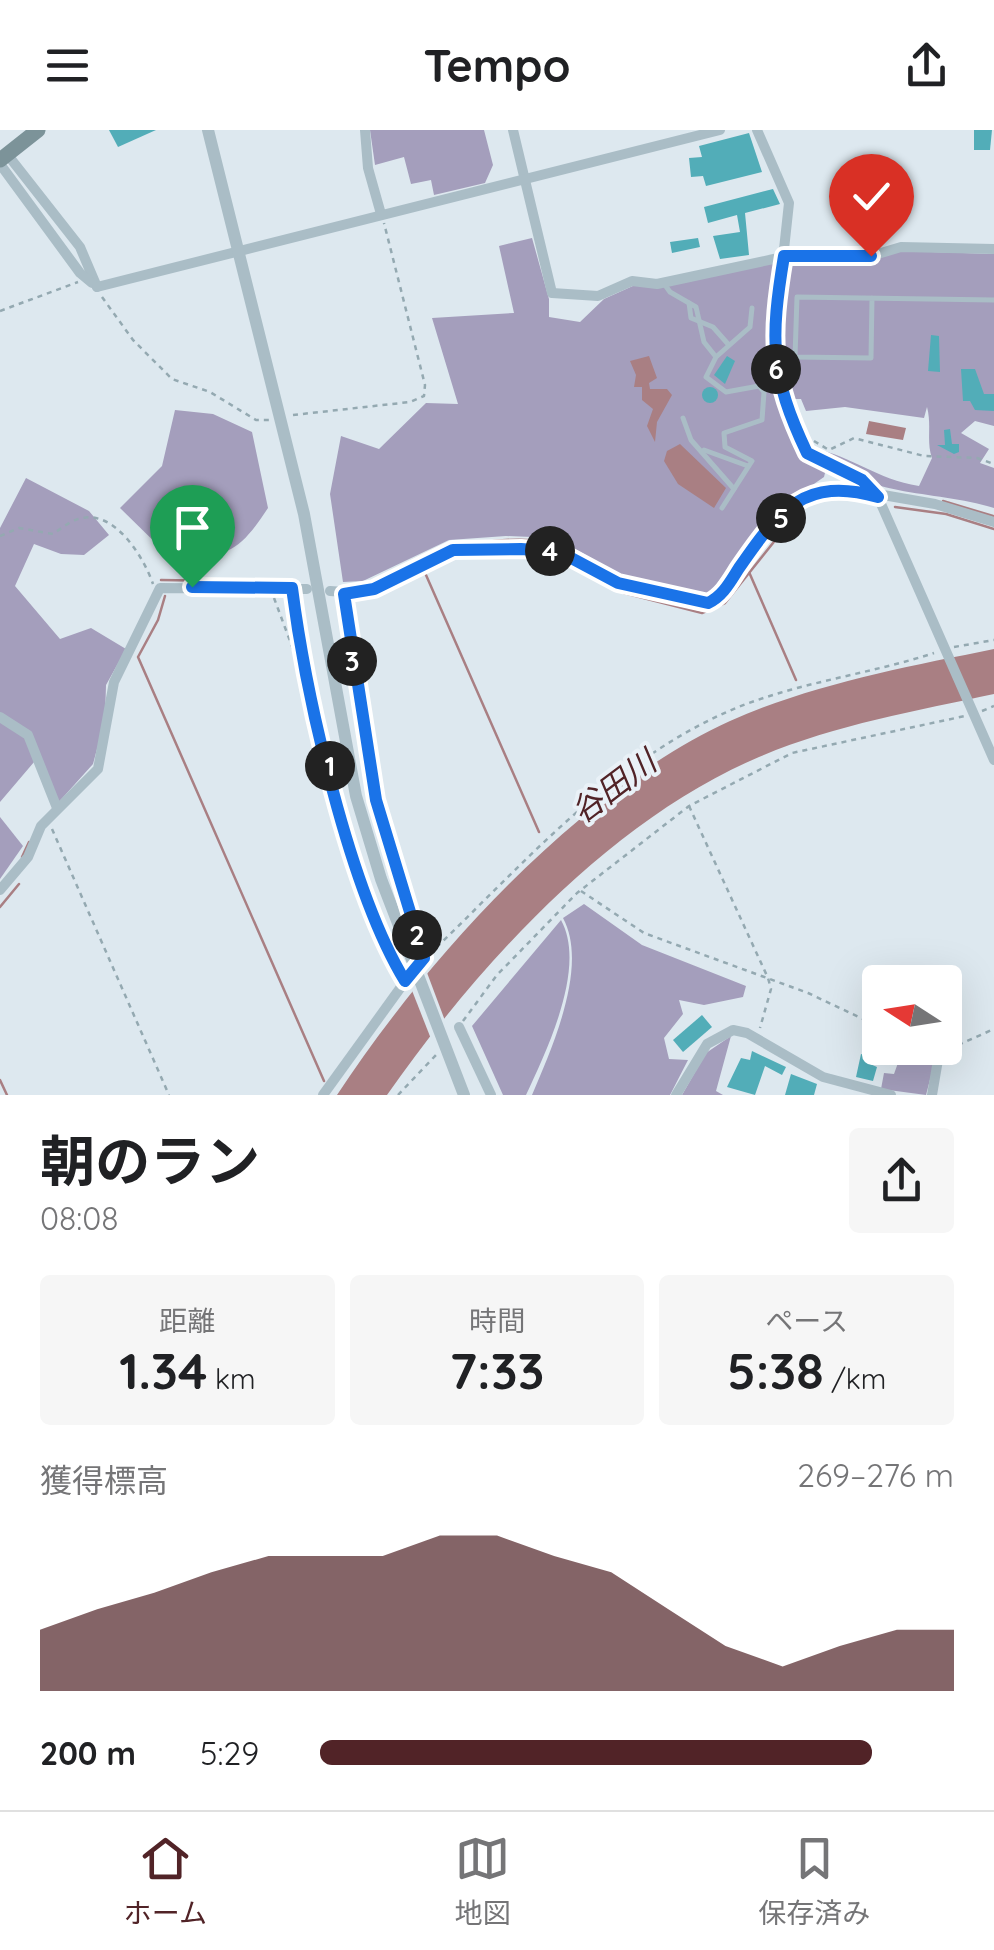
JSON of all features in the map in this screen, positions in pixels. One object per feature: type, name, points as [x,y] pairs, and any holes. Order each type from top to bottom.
[{"type":"main road","points":[[2,159],[38,130]]},
{"type":"street","points":[[208,130],[304,514],[356,796],[412,976],[464,1095]]},
{"type":"street","points":[[365,130],[368,168],[381,214]]},
{"type":"street","points":[[513,130],[552,293],[598,296],[632,281],[664,282],[784,256],[871,256],[901,247],[994,249]]},
{"type":"street","points":[[97,286],[720,130]]},
{"type":"street","points":[[757,130],[788,202],[774,315],[774,360],[803,444],[812,457],[862,480],[878,497],[994,760]]},
{"type":"street","points":[[2,159],[85,277],[97,286]]},
{"type":"street","points":[[2,159],[80,246],[97,286]]},
{"type":"street","points":[[330,591],[344,594],[374,589],[453,550],[521,549],[560,552],[618,583],[708,603],[722,594],[767,532],[805,497],[837,487],[935,504],[994,522]]},
{"type":"street","points":[[0,890],[28,857],[47,818],[98,770],[114,682],[160,588],[306,589]]},
{"type":"street","points":[[0,717],[28,734],[56,808]]},
{"type":"street","points":[[323,1095],[412,976]]},
{"type":"street","points":[[459,1027],[491,1095]]},
{"type":"street","points":[[676,1095],[697,1057],[718,1035],[738,1030],[823,1076],[891,1095]]},
{"type":"street","points":[[932,1095],[937,1065]]},
{"type":"lane","points":[[664,282],[670,292],[696,307],[703,324],[704,342],[716,357]]},
{"type":"lane","points":[[872,298],[871,358],[795,357],[797,296],[994,300]]},
{"type":"lane","points":[[722,508],[752,461],[726,447],[724,434],[762,420],[764,392],[758,386],[726,392],[712,386],[707,371],[728,344],[750,327],[752,308]]},
{"type":"lane","points":[[703,324],[728,344]]},
{"type":"lane","points":[[683,418],[685,430],[734,489]]},
{"type":"lane","points":[[700,449],[748,466]]},
{"type":"path","points":[[97,286],[133,340],[172,378],[210,392],[256,420],[410,402],[424,396],[426,385],[381,214]]},
{"type":"path","points":[[0,311],[59,293],[85,277]]},
{"type":"path","points":[[803,444],[813,440],[829,450],[854,438],[924,456],[977,458],[994,464]]},
{"type":"path","points":[[0,536],[19,528],[49,534],[90,518],[133,543],[152,584],[160,588]]},
{"type":"path","points":[[274,586],[293,648]]},
{"type":"path","points":[[292,588],[305,666],[356,864],[412,976],[424,958],[570,817],[622,776],[700,725],[738,708],[994,640]]},
{"type":"path","points":[[344,594],[376,800],[424,958]]},
{"type":"path","points":[[459,1027],[497,975],[580,890],[689,806],[792,753],[994,706]]},
{"type":"path","points":[[689,806],[768,978],[771,989],[757,1039]]},
{"type":"path","points":[[47,818],[169,1095]]},
{"type":"path","points":[[580,890],[644,933],[768,978],[862,1019]]},
{"type":"path","points":[[962,1044],[994,1030]]},
{"type":"path","points":[[398,1095],[443,1042]]},
{"type":"shaded area","points":[[370,130],[484,130],[493,165],[485,183],[434,195],[431,180],[411,184],[404,157],[375,165]]},
{"type":"shaded area","points":[[532,238],[549,299],[549,317],[580,322],[604,299],[635,285],[778,260],[771,334],[780,397],[799,446],[797,454],[826,469],[824,477],[763,528],[712,591],[697,596],[619,574],[556,538],[506,536],[449,540],[363,581],[343,582],[330,494],[341,436],[379,449],[426,403],[458,404],[432,318],[514,313],[499,246]]},
{"type":"shaded area","points":[[901,251],[994,254],[994,426],[975,421],[961,433],[989,449],[980,463],[994,468],[994,508],[875,484],[832,464],[813,448],[919,486],[932,458],[927,407],[924,418],[845,407],[806,411],[801,399],[790,399],[779,337],[787,266],[792,261],[870,261]]},
{"type":"shaded area","points":[[649,356],[657,378],[649,383],[650,389],[667,389],[672,395],[657,422],[655,442],[647,426],[653,409],[642,400],[642,387],[634,387],[636,375],[630,361]]},
{"type":"shaded area","points":[[175,410],[213,414],[252,432],[268,508],[248,535],[217,555],[170,557],[120,508],[162,466]]},
{"type":"shaded area","points":[[869,421],[906,428],[903,440],[866,434]]},
{"type":"shaded area","points":[[680,444],[726,488],[714,508],[678,484],[664,461],[667,451]]},
{"type":"shaded area","points":[[26,478],[89,511],[109,535],[84,555],[61,554],[34,544],[15,586],[60,639],[91,628],[126,649],[106,685],[105,719],[93,764],[57,804],[40,755],[0,802],[0,528]]},
{"type":"shaded area","points":[[994,649],[994,694],[875,720],[787,746],[704,784],[651,818],[600,857],[505,948],[387,1095],[337,1095],[415,988],[511,882],[618,789],[673,751],[730,721],[794,697],[860,678]]},
{"type":"shaded area","points":[[0,817],[23,846],[0,879]]},
{"type":"shaded area","points":[[584,904],[642,945],[746,986],[743,997],[704,1005],[679,1000],[683,1014],[664,1038],[669,1059],[688,1060],[670,1095],[532,1095],[557,1031],[570,983],[570,937],[563,918]]},
{"type":"shaded area","points":[[561,920],[568,939],[569,961],[561,1008],[526,1095],[503,1095],[472,1026]]},
{"type":"shaded area","points":[[731,1036],[716,1091],[723,1095],[682,1095],[706,1053]]},
{"type":"shaded area","points":[[897,1065],[934,1065],[926,1095],[881,1089],[884,1073],[894,1074]]},
{"type":"pier","points":[[426,970],[447,1026],[433,1044],[411,988]]},
{"type":"building","points":[[109,130],[156,130],[118,147]]},
{"type":"building","points":[[974,130],[992,130],[990,150],[974,150]]},
{"type":"building","points":[[749,133],[762,172],[706,186],[703,176],[691,177],[689,158],[702,157],[699,146]]},
{"type":"building","points":[[773,189],[780,204],[745,213],[749,255],[720,259],[713,236],[740,232],[737,215],[708,223],[704,207]]},
{"type":"building","points":[[698,238],[700,247],[672,253],[670,242]]},
{"type":"building","points":[[931,335],[939,336],[940,372],[928,371]]},
{"type":"building","points":[[727,356],[735,361],[725,384],[714,375]]},
{"type":"building","points":[[961,369],[975,369],[984,394],[994,394],[994,411],[975,410],[970,401],[963,401]]},
{"type":"building","points":[[710,387],[718,395],[710,403],[702,395]]},
{"type":"building","points":[[950,429],[952,444],[959,444],[959,452],[954,454],[937,445],[945,445],[944,430]]},
{"type":"building","points":[[702,1015],[712,1027],[683,1052],[673,1040]]},
{"type":"building","points":[[752,1051],[786,1067],[782,1075],[765,1066],[755,1095],[727,1087],[741,1058],[750,1060]]},
{"type":"building","points":[[861,1054],[862,1065],[877,1067],[873,1081],[856,1077]]},
{"type":"building","points":[[791,1074],[817,1084],[814,1095],[785,1095]]},
{"type":"waterway","points":[[807,492],[820,485]]},
{"type":"waterway","points":[[943,501],[993,516]]},
{"type":"waterway","points":[[895,507],[946,514],[994,529]]},
{"type":"waterway","points":[[624,593],[702,613],[725,603],[793,518]]},
{"type":"waterway","points":[[422,559],[473,544],[535,541],[568,549],[632,581]]},
{"type":"waterway","points":[[749,572],[796,680]]},
{"type":"waterway","points":[[426,575],[539,832]]},
{"type":"waterway","points":[[161,580],[286,582]]},
{"type":"waterway","points":[[702,598],[718,588]]},
{"type":"waterway","points":[[165,596],[158,620],[138,657],[324,1081]]},
{"type":"waterway","points":[[22,857],[29,842]]},
{"type":"waterway","points":[[0,907],[19,884]]},
{"type":"waterway","points":[[0,1080],[7,1095]]},
{"type":"route","points":[[192,587],[292,588],[305,666],[361,881],[405,981],[424,958],[376,800],[354,681],[344,594],[374,589],[453,550],[521,549],[560,552],[589,571],[618,583],[692,603],[708,603],[722,594],[754,546],[805,497],[837,487],[878,497],[862,480],[807,453],[780,384],[772,336],[784,256],[871,256]]},
{"type":"water label","name":"谷田川","points":[[613,786]]}]
